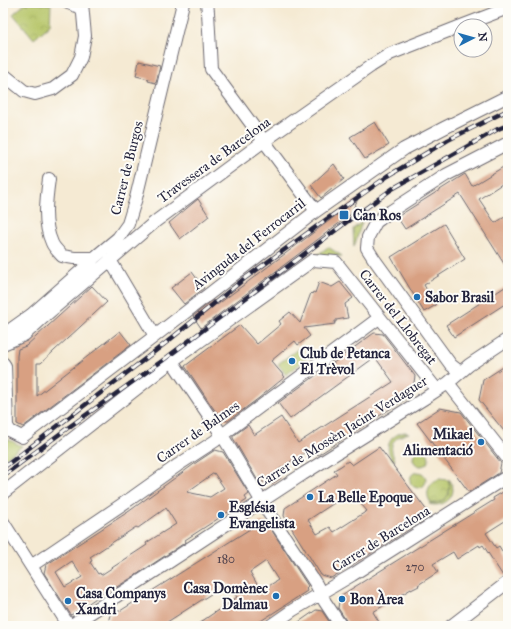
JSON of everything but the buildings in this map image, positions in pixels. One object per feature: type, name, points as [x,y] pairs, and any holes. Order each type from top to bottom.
[{"type":"street","points":[[3,74],[24,91],[35,94],[53,89],[72,75],[81,57],[85,36],[82,5],[68,3]]},
{"type":"street","name":"Carrer de Burgos","points":[[3,335],[31,315],[82,270],[118,238],[128,224],[183,3]]},
{"type":"street","points":[[207,3],[211,69],[316,210]]},
{"type":"street","name":"Travessera de Barcelona","points":[[482,18],[508,8]]},
{"type":"street","name":"Travessera de Barcelona","points":[[3,344],[24,335],[156,221],[264,141],[371,66],[390,54],[453,29]]},
{"type":"street","name":"Avinguda del Ferrocarril","points":[[3,363],[5,366],[7,426],[10,431],[22,438],[156,336],[316,210],[404,149],[508,96]]},
{"type":"street","name":"Carrer del Llobregat","points":[[455,369],[367,248],[368,237],[376,222],[446,174],[508,143]]},
{"type":"street","points":[[49,179],[46,199],[47,223],[53,244],[62,256],[74,258],[94,258]]},
{"type":"street","points":[[110,260],[156,336]]},
{"type":"street","name":"Carrer del Llobregat","points":[[172,361],[313,260],[336,262],[437,390]]},
{"type":"street","name":"Carrer de Balmes","points":[[31,566],[215,441],[379,318]]},
{"type":"street","name":"Carrer de Mossèn Jacint Verdaguer","points":[[69,626],[88,621],[140,581],[308,470],[448,383],[455,369],[469,365],[508,338]]},
{"type":"street","points":[[3,493],[172,361],[222,435],[268,512],[341,626]]},
{"type":"street","points":[[448,383],[508,459]]},
{"type":"street","name":"Carrer de Barcelona","points":[[270,626],[293,610],[321,594],[508,476]]},
{"type":"street","points":[[3,522],[69,626]]},
{"type":"street","points":[[451,626],[508,582]]},
{"type":"green space","points":[[26,3],[51,4],[50,25],[34,39],[13,14]]},
{"type":"green space","points":[[362,222],[354,247],[353,229]]},
{"type":"green space","points":[[328,247],[342,256],[316,256]]},
{"type":"green space","name":"Club de Petanca El Trèvol","points":[[298,349],[306,359],[286,375],[278,364]]},
{"type":"green space","points":[[405,432],[409,433],[399,437],[393,442],[392,450],[394,461],[390,456],[388,447],[389,443],[395,436]]},
{"type":"green space","points":[[3,437],[22,446],[3,460]]},
{"type":"green space","points":[[421,450],[427,452],[429,458],[427,464],[421,466],[415,464],[413,458],[415,452]]},
{"type":"green space","points":[[418,472],[424,474],[426,480],[424,486],[418,488],[412,486],[410,480],[412,474]]},
{"type":"green space","points":[[439,479],[448,480],[449,494],[440,502],[431,503],[428,496],[430,486]]},
{"type":"green space","points":[[449,479],[453,490],[450,499],[441,504],[429,504],[440,502],[447,497]]},
{"type":"railway","points":[[3,468],[167,342],[244,279],[324,221],[388,176],[448,140],[508,110]]},
{"type":"railway","points":[[3,476],[162,361],[392,189],[498,129],[508,125]]},
{"type":"place","name":"Can Ros","points":[[344,215]]},
{"type":"place","name":"Sabor Brasil","points":[[417,297]]},
{"type":"place","name":"Club de Petanca El Trèvol","points":[[292,361]]},
{"type":"place","name":"Mikael Alimentació","points":[[481,442]]},
{"type":"place","name":"La Belle Epoque","points":[[310,497]]},
{"type":"place","name":"Església Evangelista","points":[[221,515]]},
{"type":"place","name":"Casa Domènec Dalmau","points":[[276,596]]},
{"type":"place","name":"Bon Àrea","points":[[342,599]]},
{"type":"place","name":"Casa Companys Xandri","points":[[68,601]]}]
